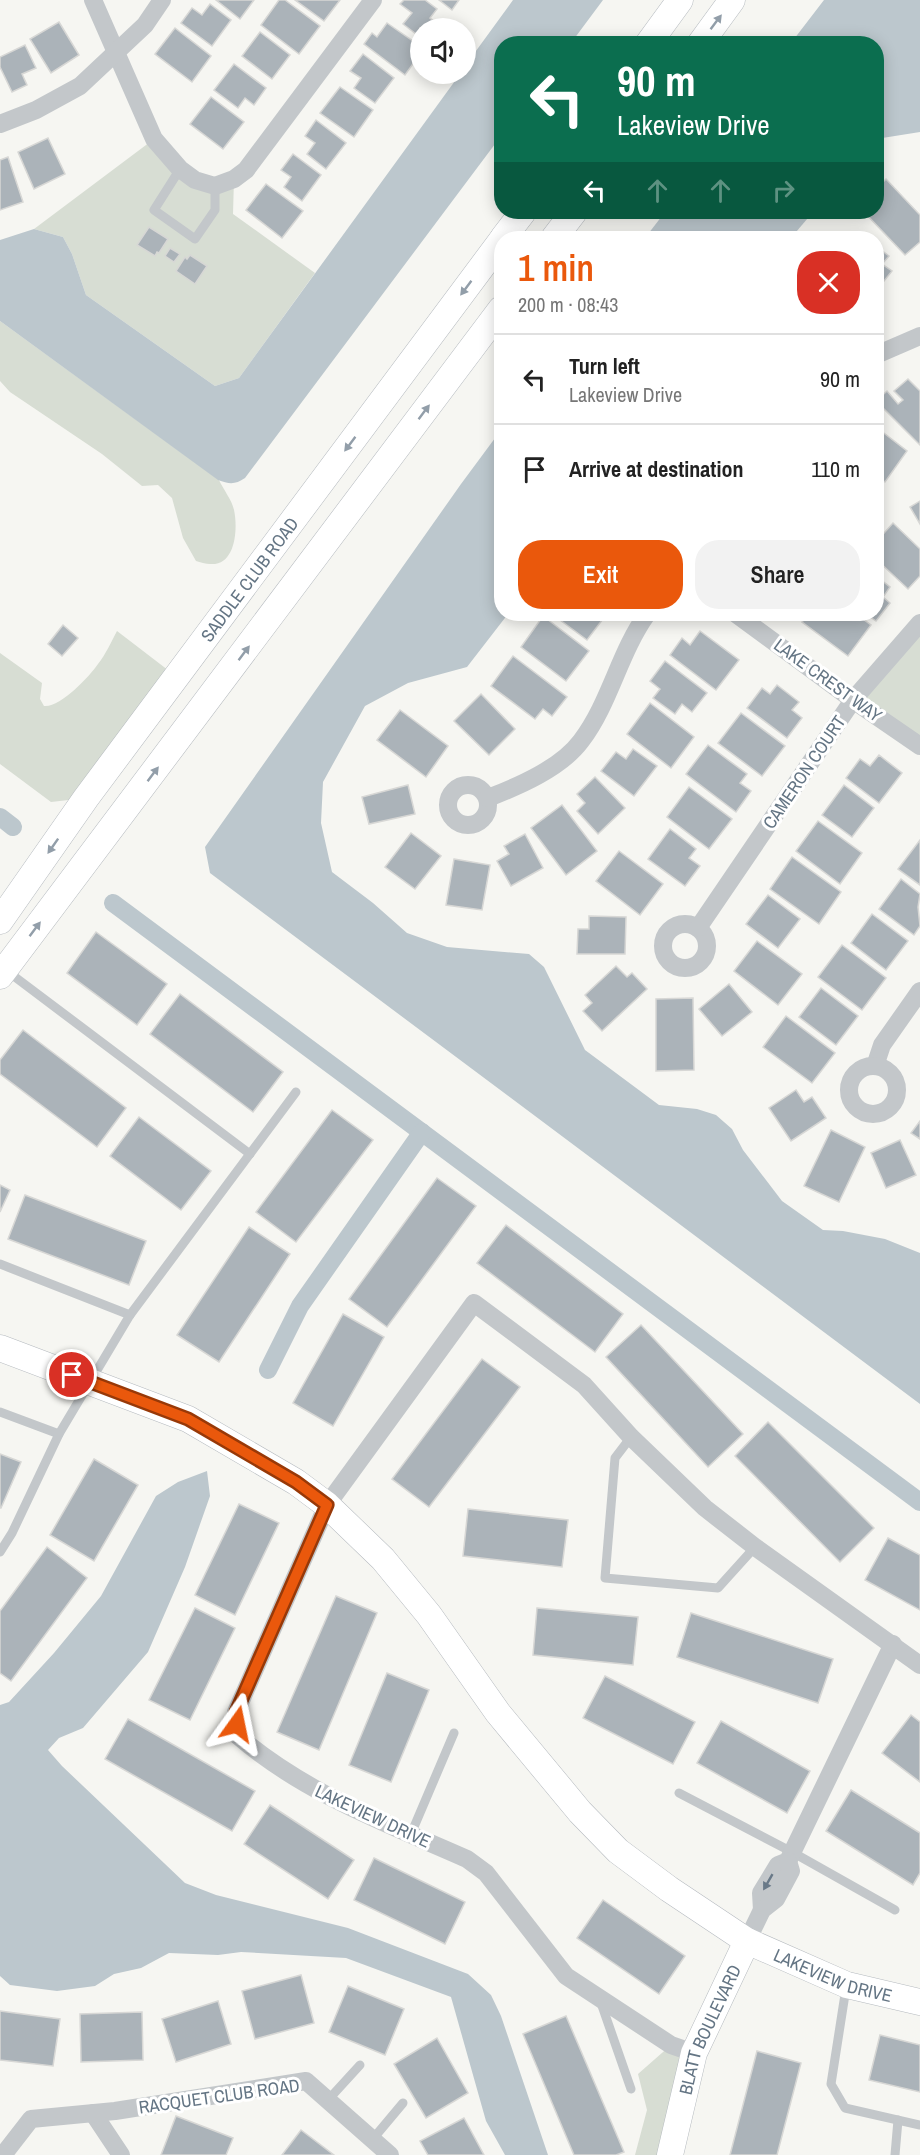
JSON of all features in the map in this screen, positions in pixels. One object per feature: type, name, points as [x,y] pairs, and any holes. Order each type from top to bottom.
[{"type":"street","points":[[93,0],[154,139],[180,169],[195,180],[215,186],[234,179],[246,170],[373,0]]},
{"type":"street","points":[[0,124],[36,110],[80,86],[145,25],[162,0]]},
{"type":"street","points":[[654,36],[680,0]]},
{"type":"street","points":[[706,36],[732,0]]},
{"type":"street","points":[[559,231],[569,219]]},
{"type":"street","name":"SADDLE CLUB ROAD","points":[[0,921],[86,798],[494,251]]},
{"type":"street","points":[[2,973],[494,318]]},
{"type":"street","points":[[884,352],[920,336]]},
{"type":"street","points":[[488,798],[519,786],[565,758],[581,741],[606,695],[626,649],[643,621]]},
{"type":"street","name":"LAKE CREST WAY","points":[[746,621],[920,746]]},
{"type":"street","name":"CAMERON COURT","points":[[698,928],[853,700],[920,622]]},
{"type":"street","points":[[875,1066],[882,1045],[920,991]]},
{"type":"street","points":[[327,1505],[474,1303],[584,1385],[632,1437],[705,1508],[920,1665]]},
{"type":"street","name":"LAKEVIEW DRIVE","points":[[0,1348],[188,1419],[296,1482],[327,1505],[383,1559],[429,1615],[498,1713],[580,1812],[618,1851],[669,1889],[747,1941],[847,1985],[920,2002]]},
{"type":"street","name":"LAKEVIEW DRIVE","points":[[327,1505],[236,1712],[238,1736],[260,1755],[316,1791],[467,1859],[486,1873],[566,1976],[671,2045],[694,2053]]},
{"type":"street","name":"BLATT BOULEVARD","points":[[670,2155],[694,2053],[762,1910],[776,1899],[787,1878],[790,1871],[790,1857],[893,1644]]},
{"type":"street","name":"RACQUET CLUB ROAD","points":[[3,2155],[31,2119],[93,2113],[306,2081],[390,2155]]},
{"type":"street","points":[[93,2113],[121,2155]]},
{"type":"lane","points":[[180,169],[154,210],[195,239],[215,210],[215,186]]},
{"type":"lane","points":[[2,973],[250,1154]]},
{"type":"lane","points":[[0,1552],[12,1533],[59,1434],[130,1315],[296,1092]]},
{"type":"lane","points":[[0,1264],[130,1315]]},
{"type":"lane","points":[[0,1412],[59,1434]]},
{"type":"lane","points":[[632,1437],[615,1458],[605,1578],[718,1588],[756,1547]]},
{"type":"lane","points":[[411,1834],[454,1733]]},
{"type":"lane","points":[[679,1793],[790,1857],[895,1910]]},
{"type":"lane","points":[[847,1985],[831,2084],[845,2108],[920,2126]]},
{"type":"lane","points":[[598,1997],[631,2089]]},
{"type":"lane","points":[[328,2100],[360,2065]]},
{"type":"lane","points":[[372,2140],[403,2103]]},
{"type":"lane","points":[[895,2155],[898,2120]]},
{"type":"shaded area","points":[[513,0],[603,0],[576,36],[494,36],[494,145],[245,478],[238,482],[218,480],[0,321],[0,240],[34,229],[63,237],[72,254],[86,295],[215,386],[239,378],[453,84],[476,84],[476,51]]},
{"type":"shaded area","points":[[824,0],[920,0],[920,132],[884,138],[884,36],[796,36]]},
{"type":"shaded area","points":[[154,139],[195,180],[234,179],[233,214],[315,273],[239,378],[215,386],[86,295],[72,254],[63,237],[34,229]]},
{"type":"shaded area","points":[[660,219],[807,219],[797,231],[650,231]]},
{"type":"shaded area","points":[[0,321],[219,480],[234,510],[236,526],[230,553],[225,559],[219,563],[210,564],[196,561],[183,538],[172,498],[158,485],[142,486],[102,454],[10,392],[0,381]]},
{"type":"shaded area","points":[[494,439],[494,621],[503,621],[467,667],[408,683],[365,706],[323,782],[321,823],[332,872],[373,903],[407,933],[447,947],[529,954],[544,967],[585,1050],[659,1105],[697,1109],[716,1115],[732,1129],[743,1150],[782,1201],[823,1230],[843,1231],[885,1239],[920,1253],[920,1404],[210,873],[205,847]]},
{"type":"shaded area","points":[[920,623],[920,746],[853,700]]},
{"type":"shaded area","points":[[117,631],[177,677],[86,798],[51,802],[0,764],[0,653],[42,683],[40,699],[44,706],[51,705],[74,691],[94,670]]},
{"type":"shaded area","points":[[207,1471],[210,1496],[185,1567],[148,1652],[83,1728],[59,1738],[48,1750],[185,1883],[216,1895],[348,1928],[468,1974],[491,1995],[501,2016],[548,2155],[505,2155],[486,2121],[451,1997],[346,1958],[241,1952],[218,1955],[169,1953],[141,1968],[114,1974],[95,1986],[57,1991],[10,1985],[0,1976],[0,1705],[9,1702],[54,1653],[101,1596],[156,1496],[178,1482]]},
{"type":"shaded area","points":[[671,2045],[694,2053],[670,2155],[635,2155],[647,2110],[638,2074]]},
{"type":"building","points":[[216,0],[254,0],[240,19]]},
{"type":"building","points":[[279,0],[285,0],[320,26],[299,54],[261,25]]},
{"type":"building","points":[[295,0],[340,0],[324,21]]},
{"type":"building","points":[[404,0],[425,0],[437,9],[430,18],[410,18],[410,29],[403,24],[412,13],[400,4]]},
{"type":"building","points":[[439,0],[459,0],[452,10]]},
{"type":"building","points":[[210,4],[231,20],[212,46],[181,23],[192,8],[202,15]]},
{"type":"building","points":[[59,22],[79,55],[51,73],[30,39]]},
{"type":"building","points":[[387,23],[410,39],[410,68],[405,75],[364,44],[372,33],[377,37]]},
{"type":"building","points":[[175,28],[211,56],[192,82],[155,54]]},
{"type":"building","points":[[260,32],[290,55],[272,79],[242,56]]},
{"type":"building","points":[[25,45],[36,68],[22,74],[27,85],[12,92],[0,67],[0,57]]},
{"type":"building","points":[[363,54],[394,78],[375,103],[354,88],[361,78],[350,71]]},
{"type":"building","points":[[234,64],[266,88],[254,105],[245,98],[238,108],[214,90]]},
{"type":"building","points":[[340,87],[373,110],[354,137],[320,113]]},
{"type":"building","points":[[211,97],[244,122],[223,149],[190,124]]},
{"type":"building","points":[[316,120],[346,143],[326,169],[307,154],[315,143],[305,136]]},
{"type":"building","points":[[48,138],[65,174],[34,189],[18,152]]},
{"type":"building","points":[[293,154],[321,175],[302,201],[284,187],[291,177],[281,170]]},
{"type":"building","points":[[8,157],[23,202],[0,210],[0,160]]},
{"type":"building","points":[[886,179],[920,215],[920,242],[905,255],[871,219],[884,219],[884,181]]},
{"type":"building","points":[[266,184],[303,211],[282,238],[246,210]]},
{"type":"building","points":[[149,227],[168,239],[155,256],[137,245]]},
{"type":"building","points":[[170,248],[180,254],[174,262],[165,256]]},
{"type":"building","points":[[884,252],[889,256],[884,262]]},
{"type":"building","points":[[190,255],[207,266],[195,284],[176,271],[185,257],[187,259]]},
{"type":"building","points":[[884,265],[892,271],[884,281]]},
{"type":"building","points":[[908,379],[920,391],[920,445],[884,409],[884,394],[887,391],[898,404],[903,400],[894,391]]},
{"type":"building","points":[[884,433],[907,451],[884,481]]},
{"type":"building","points":[[920,501],[920,524],[910,507]]},
{"type":"building","points":[[893,523],[920,549],[920,576],[908,589],[884,566],[884,533]]},
{"type":"building","points":[[884,582],[890,587],[884,596]]},
{"type":"building","points":[[884,598],[890,603],[884,611]]},
{"type":"building","points":[[539,621],[550,621],[589,651],[566,681],[521,647]]},
{"type":"building","points":[[561,621],[601,621],[587,640]]},
{"type":"building","points":[[866,621],[871,625],[848,656],[802,622]]},
{"type":"building","points":[[63,625],[78,638],[62,656],[48,644]]},
{"type":"building","points":[[700,631],[739,660],[716,690],[670,655],[682,638],[690,645]]},
{"type":"building","points":[[513,656],[567,697],[552,716],[543,709],[535,719],[491,686]]},
{"type":"building","points":[[665,661],[707,693],[692,712],[682,704],[675,714],[653,698],[660,689],[650,681]]},
{"type":"building","points":[[777,685],[799,702],[792,710],[802,718],[787,738],[747,708],[762,688],[770,694]]},
{"type":"building","points":[[481,694],[515,729],[489,755],[454,721]]},
{"type":"building","points":[[650,703],[694,737],[671,768],[627,734]]},
{"type":"building","points":[[400,710],[448,746],[426,777],[377,740]]},
{"type":"building","points":[[741,713],[785,746],[762,776],[718,743]]},
{"type":"building","points":[[708,745],[747,774],[740,783],[751,791],[736,812],[686,774]]},
{"type":"building","points":[[633,749],[657,766],[634,796],[601,771],[616,752],[626,759]]},
{"type":"building","points":[[879,755],[902,773],[879,803],[846,778],[860,759],[870,766]]},
{"type":"building","points":[[595,777],[625,808],[598,834],[577,811],[585,803],[577,794]]},
{"type":"building","points":[[408,785],[415,814],[369,824],[362,797]]},
{"type":"building","points":[[844,785],[874,808],[852,837],[822,815]]},
{"type":"building","points":[[689,787],[732,819],[709,849],[667,817]]},
{"type":"building","points":[[562,805],[597,851],[566,875],[531,828]]},
{"type":"building","points":[[818,821],[862,853],[840,884],[796,851]]},
{"type":"building","points":[[670,829],[696,849],[689,858],[700,866],[685,886],[648,859]]},
{"type":"building","points":[[411,833],[441,856],[415,889],[385,867]]},
{"type":"building","points":[[525,834],[543,868],[511,886],[497,861],[509,854],[504,846]]},
{"type":"building","points":[[920,840],[920,885],[898,869]]},
{"type":"building","points":[[619,851],[663,884],[640,915],[596,881]]},
{"type":"building","points":[[792,857],[841,892],[819,924],[770,889]]},
{"type":"building","points":[[454,859],[490,865],[482,910],[446,905]]},
{"type":"building","points":[[901,879],[920,894],[918,907],[920,926],[914,935],[879,909]]},
{"type":"building","points":[[768,895],[800,919],[778,948],[746,924]]},
{"type":"building","points":[[872,914],[908,941],[886,970],[851,943]]},
{"type":"building","points":[[589,916],[626,917],[625,954],[577,954],[578,929],[589,929]]},
{"type":"building","points":[[96,932],[167,984],[137,1025],[67,973]]},
{"type":"building","points":[[757,941],[802,974],[778,1005],[734,971]]},
{"type":"building","points":[[842,945],[886,978],[862,1010],[818,977]]},
{"type":"building","points":[[616,966],[627,977],[632,973],[647,989],[602,1031],[583,1011],[592,1003],[585,995]]},
{"type":"building","points":[[729,984],[752,1012],[722,1036],[699,1009]]},
{"type":"building","points":[[821,988],[858,1016],[836,1045],[799,1017]]},
{"type":"building","points":[[180,994],[283,1072],[253,1112],[150,1034]]},
{"type":"building","points":[[693,998],[694,1070],[656,1071],[656,999]]},
{"type":"building","points":[[786,1016],[835,1053],[812,1083],[763,1047]]},
{"type":"building","points":[[23,1030],[126,1108],[97,1147],[0,1074],[0,1060]]},
{"type":"building","points":[[796,1090],[804,1102],[812,1097],[826,1118],[791,1141],[769,1108]]},
{"type":"building","points":[[332,1110],[373,1140],[296,1242],[256,1212]]},
{"type":"building","points":[[139,1117],[211,1171],[181,1210],[110,1156]]},
{"type":"building","points":[[920,1121],[920,1139],[911,1133]]},
{"type":"building","points":[[831,1130],[865,1147],[839,1202],[804,1186]]},
{"type":"building","points":[[900,1140],[916,1175],[886,1188],[871,1153]]},
{"type":"building","points":[[437,1178],[476,1206],[387,1327],[349,1299]]},
{"type":"building","points":[[0,1185],[10,1190],[0,1212]]},
{"type":"building","points":[[25,1195],[146,1241],[129,1285],[8,1239]]},
{"type":"building","points":[[506,1225],[623,1314],[595,1352],[477,1263]]},
{"type":"building","points":[[249,1227],[290,1254],[219,1362],[177,1335]]},
{"type":"building","points":[[343,1314],[384,1337],[333,1426],[293,1403]]},
{"type":"building","points":[[641,1325],[743,1434],[708,1467],[606,1357]]},
{"type":"building","points":[[482,1359],[520,1387],[429,1507],[392,1479]]},
{"type":"building","points":[[768,1422],[874,1528],[840,1562],[735,1456]]},
{"type":"building","points":[[0,1454],[21,1462],[1,1508],[0,1508]]},
{"type":"building","points":[[94,1459],[138,1485],[94,1561],[50,1535]]},
{"type":"building","points":[[239,1504],[279,1523],[235,1615],[195,1595]]},
{"type":"building","points":[[468,1509],[568,1520],[562,1567],[463,1556]]},
{"type":"building","points":[[888,1538],[920,1555],[920,1610],[865,1580]]},
{"type":"building","points":[[47,1547],[87,1578],[11,1681],[0,1673],[0,1611]]},
{"type":"building","points":[[336,1596],[377,1613],[319,1750],[277,1732]]},
{"type":"building","points":[[195,1608],[235,1628],[190,1720],[149,1700]]},
{"type":"building","points":[[537,1608],[638,1617],[633,1665],[533,1655]]},
{"type":"building","points":[[691,1613],[833,1659],[818,1703],[677,1657]]},
{"type":"building","points":[[387,1673],[429,1690],[391,1782],[349,1765]]},
{"type":"building","points":[[605,1676],[695,1722],[673,1764],[583,1718]]},
{"type":"building","points":[[911,1715],[920,1722],[920,1782],[882,1753]]},
{"type":"building","points":[[128,1719],[255,1791],[232,1831],[105,1759]]},
{"type":"building","points":[[721,1721],[810,1771],[787,1813],[697,1763]]},
{"type":"building","points":[[851,1790],[920,1833],[920,1873],[913,1885],[826,1831]]},
{"type":"building","points":[[270,1805],[354,1860],[328,1899],[244,1844]]},
{"type":"building","points":[[374,1858],[465,1902],[445,1944],[354,1900]]},
{"type":"building","points":[[603,1900],[685,1956],[659,1994],[577,1938]]},
{"type":"building","points":[[301,1975],[314,2023],[255,2039],[242,1991]]},
{"type":"building","points":[[348,1986],[404,2009],[385,2055],[329,2032]]},
{"type":"building","points":[[218,2001],[231,2044],[176,2062],[162,2019]]},
{"type":"building","points":[[0,2011],[60,2019],[53,2066],[0,2060]]},
{"type":"building","points":[[142,2012],[143,2060],[81,2062],[80,2014]]},
{"type":"building","points":[[566,2016],[624,2152],[616,2155],[574,2155],[523,2034]]},
{"type":"building","points":[[880,2035],[920,2045],[920,2092],[869,2080]]},
{"type":"building","points":[[437,2038],[468,2093],[426,2118],[394,2064]]},
{"type":"building","points":[[757,2051],[801,2063],[777,2155],[730,2155]]},
{"type":"building","points":[[176,2116],[233,2138],[226,2155],[161,2155]]},
{"type":"building","points":[[464,2118],[484,2155],[428,2155],[420,2141]]},
{"type":"building","points":[[301,2130],[334,2155],[282,2155]]},
{"type":"waterway","points":[[0,817],[13,827]]},
{"type":"waterway","points":[[113,903],[920,1502]]},
{"type":"waterway","points":[[268,1370],[300,1306],[422,1132]]},
{"type":"route","points":[[72,1375],[188,1419],[296,1482],[327,1505],[236,1712],[237,1724]]}]
